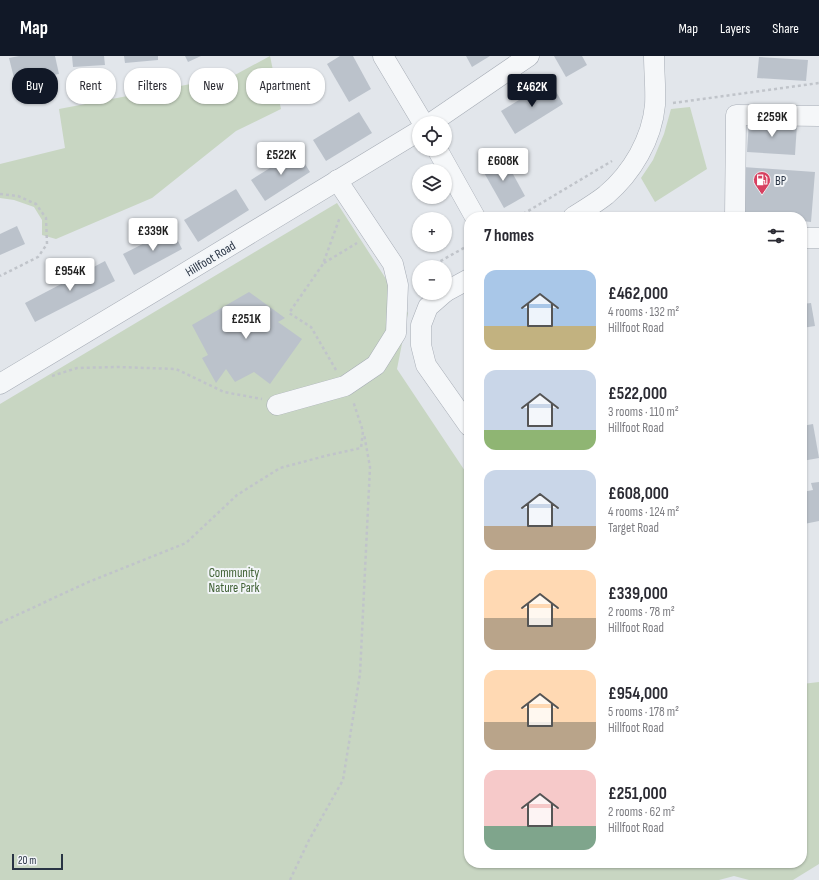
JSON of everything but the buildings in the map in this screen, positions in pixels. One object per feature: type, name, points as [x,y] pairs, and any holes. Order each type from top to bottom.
[{"type":"street","points":[[383,56],[419,116]]},
{"type":"street","points":[[441,116],[529,56]]},
{"type":"street","points":[[580,212],[605,195],[619,182],[632,166],[642,149],[649,131],[655,106],[654,56]]},
{"type":"street","points":[[735,212],[736,115],[819,116]]},
{"type":"street","name":"Hillfoot Road","points":[[0,384],[169,283],[342,188],[412,136]]},
{"type":"street","points":[[441,156],[472,212]]},
{"type":"street","points":[[277,405],[345,386],[376,365],[396,333],[398,285],[393,264],[342,188]]},
{"type":"street","points":[[807,238],[819,238]]},
{"type":"street","points":[[452,289],[464,282]]},
{"type":"street","points":[[436,300],[428,307],[421,325],[420,345],[426,365],[464,419]]},
{"type":"path","points":[[655,106],[819,83]]},
{"type":"path","points":[[527,212],[615,160]]},
{"type":"path","points":[[324,264],[342,188]]},
{"type":"path","points":[[0,194],[18,196],[36,204],[46,218],[47,244],[38,257],[0,276]]},
{"type":"path","points":[[290,880],[309,840],[343,780],[360,674],[370,467],[363,431],[352,399],[311,327],[289,312],[324,264],[373,234]]},
{"type":"path","points":[[442,260],[464,248]]},
{"type":"path","points":[[45,378],[76,368],[118,367],[176,369],[224,392],[271,401],[277,405]]},
{"type":"path","points":[[0,622],[86,583],[186,543],[237,495],[280,468],[361,448],[363,431]]},
{"type":"green space","points":[[270,56],[272,68],[248,68]]},
{"type":"green space","points":[[246,69],[246,104],[280,104],[281,109],[236,131],[152,198],[56,239],[42,235],[42,220],[34,207],[14,200],[0,198],[0,164],[65,148],[59,109],[85,104],[116,104],[116,98],[124,97],[124,104],[181,104],[181,86],[189,84],[189,104],[238,104],[238,73]]},
{"type":"green space","points":[[690,107],[707,169],[655,202],[641,178],[653,160],[664,134],[671,109]]},
{"type":"green space","name":"Community Nature Park","points":[[337,203],[408,313],[397,369],[464,470],[464,868],[807,868],[807,683],[819,682],[819,864],[793,880],[749,880],[734,876],[719,880],[0,880],[0,404]]},
{"type":"place","name":"BP","points":[[762,195]]}]
